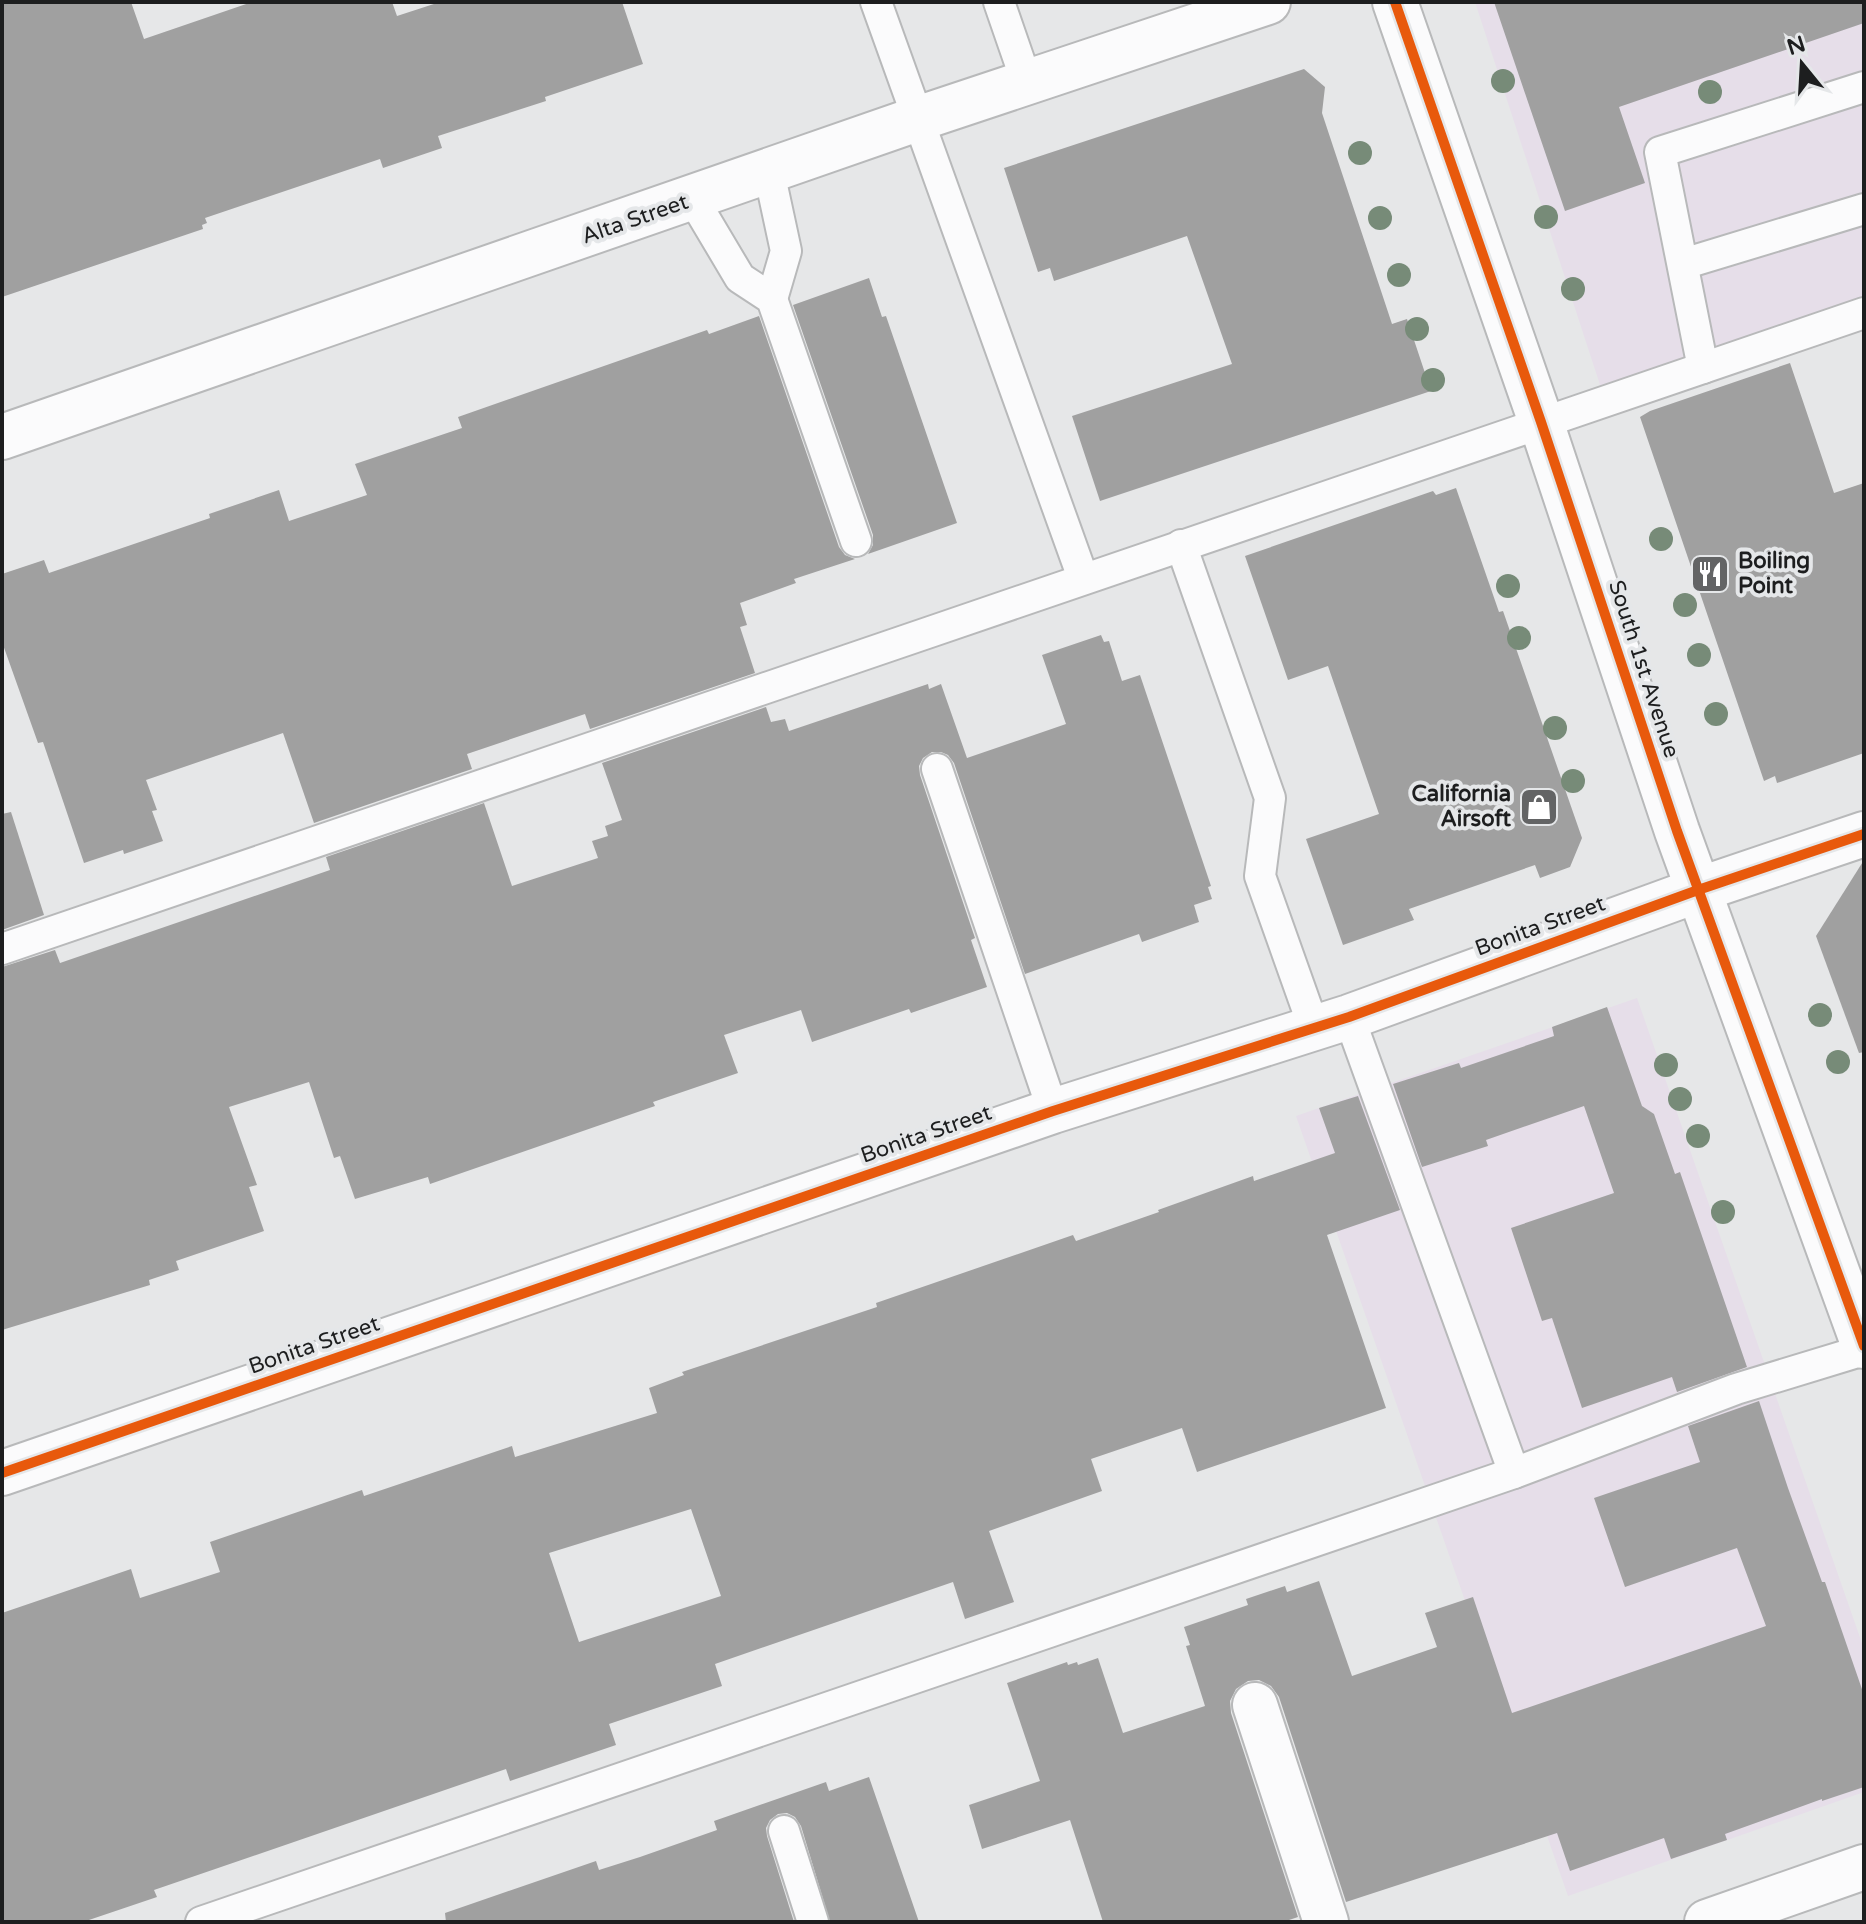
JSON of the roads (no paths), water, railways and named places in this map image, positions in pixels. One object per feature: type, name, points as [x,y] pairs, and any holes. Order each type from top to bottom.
[{"type":"street","name":"Alta Street","points":[[2,437],[917,119],[1268,2]]},
{"type":"street","name":"South 1st Avenue","points":[[1395,2],[1541,422],[1698,890],[1864,1348]]},
{"type":"street","name":"Bonita Street","points":[[2,1473],[1053,1111],[1331,1022],[1698,890],[1864,834]]},
{"type":"street","points":[[1255,1705],[1326,1922]]},
{"type":"street","points":[[1707,1922],[1864,1867]]},
{"type":"lane","points":[[876,2],[1083,578]]},
{"type":"lane","points":[[999,2],[1027,83]]},
{"type":"lane","points":[[1703,368],[1660,152],[1864,87]]},
{"type":"lane","points":[[769,172],[786,251],[772,299],[856,541]]},
{"type":"lane","points":[[693,199],[740,278],[772,299]]},
{"type":"lane","points":[[1683,264],[1864,209]]},
{"type":"lane","points":[[2,949],[1864,313]]},
{"type":"lane","points":[[1181,545],[1270,798],[1260,876],[1331,1022],[1514,1473]]},
{"type":"lane","points":[[937,769],[1053,1111]]},
{"type":"lane","points":[[201,1922],[1514,1473],[1736,1389],[1864,1348]]},
{"type":"lane","points":[[784,1831],[813,1922]]},
{"type":"place","name":"Boiling Point","points":[[1710,574]]},
{"type":"place","name":"California Airsoft","points":[[1539,807]]}]
